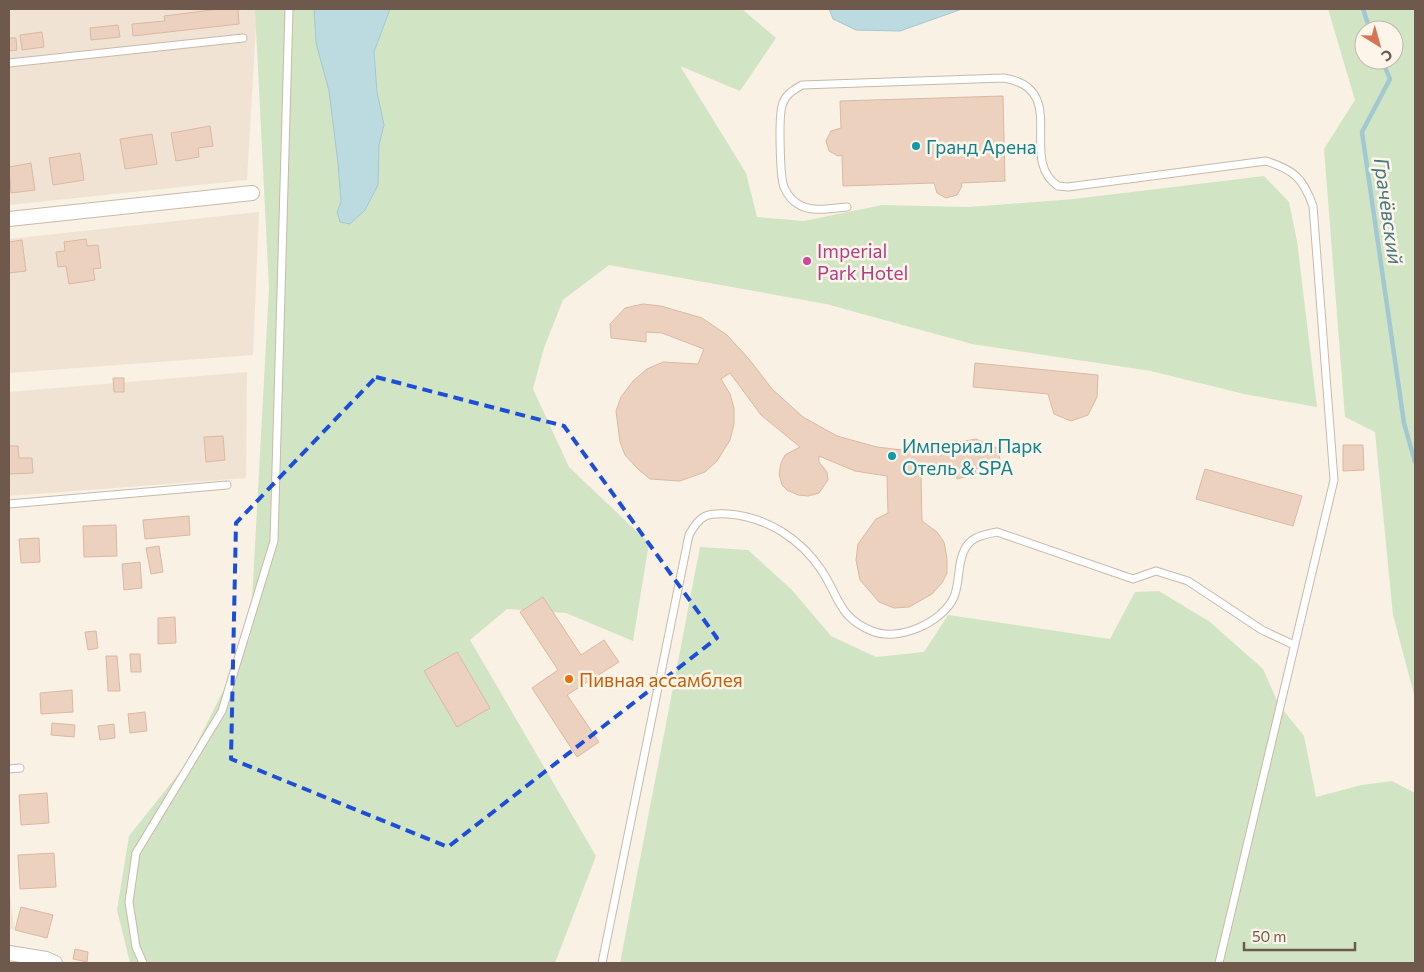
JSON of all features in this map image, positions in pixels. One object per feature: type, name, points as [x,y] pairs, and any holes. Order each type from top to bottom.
[{"type":"street","points":[[9,219],[252,193]]},
{"type":"street","points":[[9,952],[46,959],[55,963]]},
{"type":"lane","points":[[143,963],[136,946],[129,902],[136,853],[222,711],[274,540],[289,9]]},
{"type":"lane","points":[[9,63],[243,38]]},
{"type":"lane","points":[[847,207],[812,209],[800,206],[789,198],[783,185],[780,115],[782,102],[791,91],[802,85],[1004,78],[1016,80],[1035,95],[1041,107],[1041,161],[1044,173],[1058,186],[1068,187],[1266,161],[1286,168],[1299,177],[1308,190],[1313,206],[1334,480],[1219,963]]},
{"type":"lane","points":[[9,504],[227,485]]},
{"type":"lane","points":[[602,963],[689,534],[696,521],[709,513],[748,516],[780,530],[807,551],[823,572],[837,602],[850,618],[873,632],[900,634],[921,628],[941,613],[953,598],[962,554],[970,542],[982,535],[997,532],[1134,579],[1156,571],[1188,581],[1262,630],[1294,645]]},
{"type":"lane","points":[[9,769],[20,768]]},
{"type":"highlighted area","points":[[376,377],[564,426],[717,638],[448,847],[231,759],[236,523]]},
{"type":"shaded area","points":[[9,9],[257,9],[247,180],[9,205]]},
{"type":"shaded area","points":[[259,212],[253,355],[9,373],[9,239]]},
{"type":"shaded area","points":[[247,372],[246,478],[9,496],[9,392]]},
{"type":"shaded area","points":[[9,885],[14,930],[9,928]]},
{"type":"green space","points":[[255,9],[742,9],[776,38],[740,91],[680,66],[746,173],[757,217],[804,221],[882,205],[968,207],[1074,199],[1264,176],[1289,202],[1297,241],[1317,407],[1244,394],[1151,371],[972,344],[826,304],[609,265],[563,300],[544,348],[533,389],[569,467],[649,543],[633,641],[566,613],[507,609],[470,640],[596,856],[555,963],[130,963],[117,910],[129,836],[187,763],[250,637],[269,288]]},
{"type":"green space","points":[[1328,9],[1415,9],[1415,698],[1393,615],[1375,432],[1345,417],[1324,149],[1355,100]]},
{"type":"green space","points":[[700,547],[748,550],[792,590],[831,636],[876,657],[924,652],[948,615],[1110,639],[1135,592],[1159,591],[1210,622],[1263,669],[1279,705],[1304,736],[1316,797],[1362,785],[1392,781],[1415,793],[1415,963],[620,963]]},
{"type":"water","points":[[314,9],[390,9],[374,52],[377,92],[384,125],[379,145],[378,185],[365,210],[350,224],[340,222],[337,212],[341,202],[338,163],[329,91],[316,43]]},
{"type":"water","points":[[829,9],[962,9],[900,31],[856,30],[833,19]]},
{"type":"building","points":[[219,9],[238,9],[239,24],[133,36],[132,24],[165,21],[164,16]]},
{"type":"building","points":[[118,25],[120,37],[91,40],[90,28]]},
{"type":"building","points":[[42,32],[44,47],[22,50],[20,35]]},
{"type":"building","points":[[9,38],[16,38],[17,50],[9,51]]},
{"type":"building","name":"Гранд Арена","points":[[1003,96],[1005,181],[961,183],[962,186],[957,195],[946,198],[937,193],[934,183],[843,186],[842,155],[838,156],[829,151],[826,141],[831,131],[841,128],[840,101]]},
{"type":"building","points":[[210,126],[213,146],[198,148],[199,157],[176,161],[171,133]]},
{"type":"building","points":[[152,134],[157,164],[125,169],[120,139]]},
{"type":"building","points":[[80,153],[84,180],[53,185],[49,158]]},
{"type":"building","points":[[31,163],[35,190],[11,193],[9,167]]},
{"type":"building","points":[[86,239],[87,246],[98,245],[101,268],[93,269],[95,280],[69,284],[66,266],[58,267],[56,252],[65,251],[64,242]]},
{"type":"building","points":[[22,240],[26,271],[9,273],[9,242]]},
{"type":"building","name":"Империал Парк Отель & SPA","points":[[643,304],[661,306],[702,318],[727,335],[749,359],[772,389],[803,417],[837,436],[877,447],[911,451],[976,439],[997,448],[1001,463],[975,469],[976,474],[957,479],[954,470],[921,474],[922,521],[937,532],[944,542],[947,558],[947,573],[942,583],[932,594],[909,607],[894,608],[879,602],[860,580],[856,560],[858,544],[876,519],[888,513],[887,476],[855,471],[819,456],[819,462],[827,472],[828,480],[819,493],[808,496],[798,495],[787,490],[782,485],[779,474],[781,463],[785,455],[800,447],[761,415],[730,373],[721,379],[730,394],[734,408],[734,424],[730,440],[717,461],[705,472],[680,481],[650,479],[638,469],[625,455],[620,442],[616,411],[621,397],[633,381],[647,369],[663,362],[698,364],[704,349],[662,333],[646,332],[646,342],[611,338],[610,324],[625,308]]},
{"type":"building","points":[[975,363],[1098,375],[1097,397],[1088,415],[1071,421],[1054,414],[1048,394],[973,387]]},
{"type":"building","points":[[113,378],[124,378],[124,392],[114,392]]},
{"type":"building","points":[[223,436],[225,460],[206,462],[204,437]]},
{"type":"building","points":[[1343,445],[1363,445],[1364,470],[1343,471]]},
{"type":"building","points":[[9,446],[18,446],[19,458],[32,458],[33,473],[9,474]]},
{"type":"building","points":[[1205,469],[1302,496],[1293,526],[1196,499]]},
{"type":"building","points":[[189,516],[190,535],[145,539],[143,520]]},
{"type":"building","points":[[116,525],[117,556],[84,557],[83,526]]},
{"type":"building","points":[[39,538],[40,562],[21,563],[19,539]]},
{"type":"building","points":[[159,546],[163,572],[151,574],[146,548]]},
{"type":"building","points":[[140,562],[142,588],[124,590],[122,564]]},
{"type":"building","name":"Пивная ассамблея","points":[[543,597],[581,655],[604,640],[619,662],[567,695],[599,742],[577,757],[532,688],[558,670],[520,612]]},
{"type":"building","points":[[175,617],[176,643],[158,644],[158,618]]},
{"type":"building","points":[[96,631],[98,648],[88,650],[85,632]]},
{"type":"building","points":[[457,652],[490,708],[457,727],[424,671]]},
{"type":"building","points":[[130,654],[140,654],[141,672],[131,672]]},
{"type":"building","points":[[106,656],[117,656],[120,691],[108,691]]},
{"type":"building","points":[[72,690],[73,712],[41,714],[40,693]]},
{"type":"building","points":[[145,712],[147,731],[130,733],[128,714]]},
{"type":"building","points":[[52,723],[75,725],[74,737],[51,735]]},
{"type":"building","points":[[114,724],[115,738],[100,740],[98,726]]},
{"type":"building","points":[[47,793],[49,823],[21,825],[19,795]]},
{"type":"building","points":[[54,853],[56,887],[20,889],[18,855]]},
{"type":"building","points":[[21,907],[53,915],[47,938],[15,930]]},
{"type":"building","points":[[75,949],[88,952],[87,962],[73,959]]},
{"type":"waterway","name":"Грачёвский","points":[[1363,9],[1367,20]]},
{"type":"waterway","name":"Грачёвский","points":[[1386,70],[1390,79],[1362,132],[1404,423],[1415,462]]},
{"type":"place","name":"Гранд Арена","points":[[916,146]]},
{"type":"place","name":"Imperial Park Hotel","points":[[807,261]]},
{"type":"place","name":"Империал Парк Отель & SPA","points":[[892,456]]},
{"type":"place","name":"Пивная ассамблея","points":[[569,679]]}]
